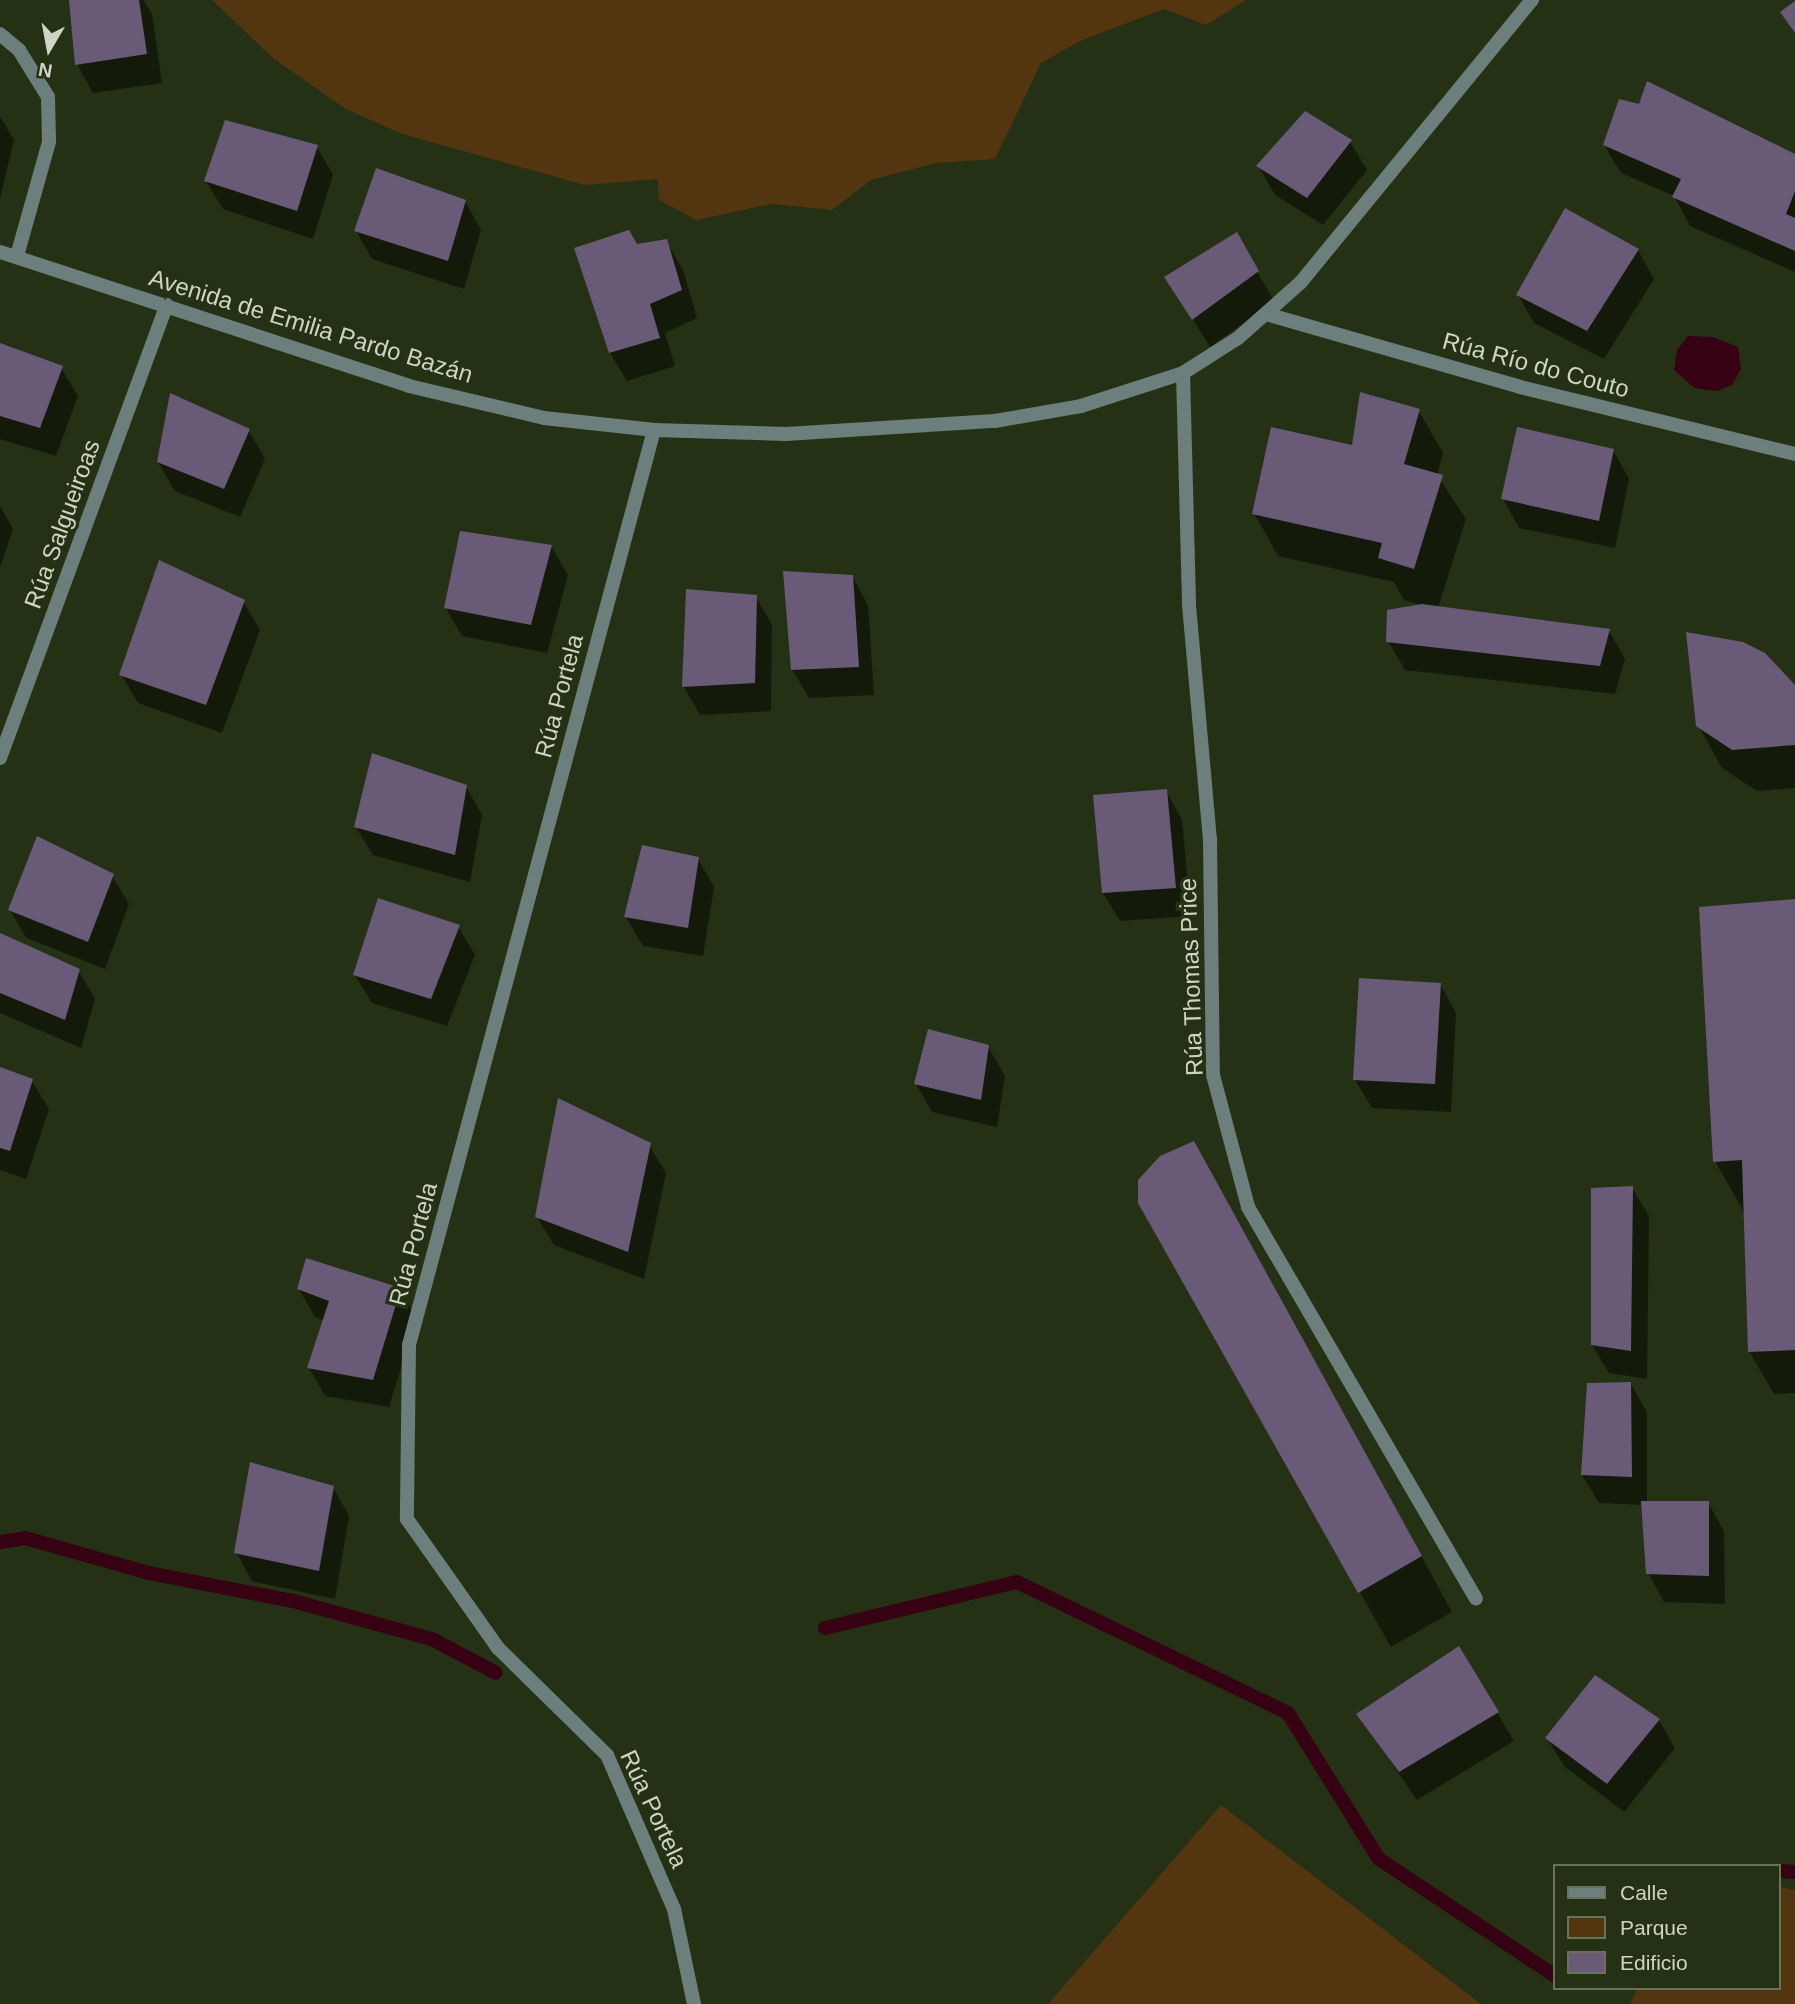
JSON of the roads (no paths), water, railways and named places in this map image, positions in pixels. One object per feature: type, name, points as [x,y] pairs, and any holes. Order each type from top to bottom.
[{"type":"street","name":"Avenida de Emilia Pardo Bazán","points":[[0,252],[409,386],[544,418],[654,430],[786,434],[995,421],[1081,406],[1183,373],[1266,314],[1301,282],[1532,0]]},
{"type":"street","points":[[0,34],[19,50],[48,97],[49,142],[17,256]]},
{"type":"street","name":"Rúa Salgueiroas","points":[[0,758],[167,305]]},
{"type":"street","name":"Rúa Río do Couto","points":[[1266,314],[1520,387],[1795,454]]},
{"type":"street","name":"Rúa Thomas Price","points":[[1183,373],[1189,605],[1210,839],[1213,1074],[1248,1207],[1476,1598]]},
{"type":"street","name":"Rúa Portela","points":[[654,430],[409,1345],[407,1519],[498,1648],[607,1755],[674,1909],[694,2004]]},
{"type":"waterway","points":[[0,1542],[25,1538],[149,1573],[293,1601],[432,1639],[496,1673]]},
{"type":"waterway","points":[[825,1628],[1017,1582],[1288,1713],[1379,1859],[1554,1975]]},
{"type":"waterway","points":[[1781,1871],[1795,1872]]}]
